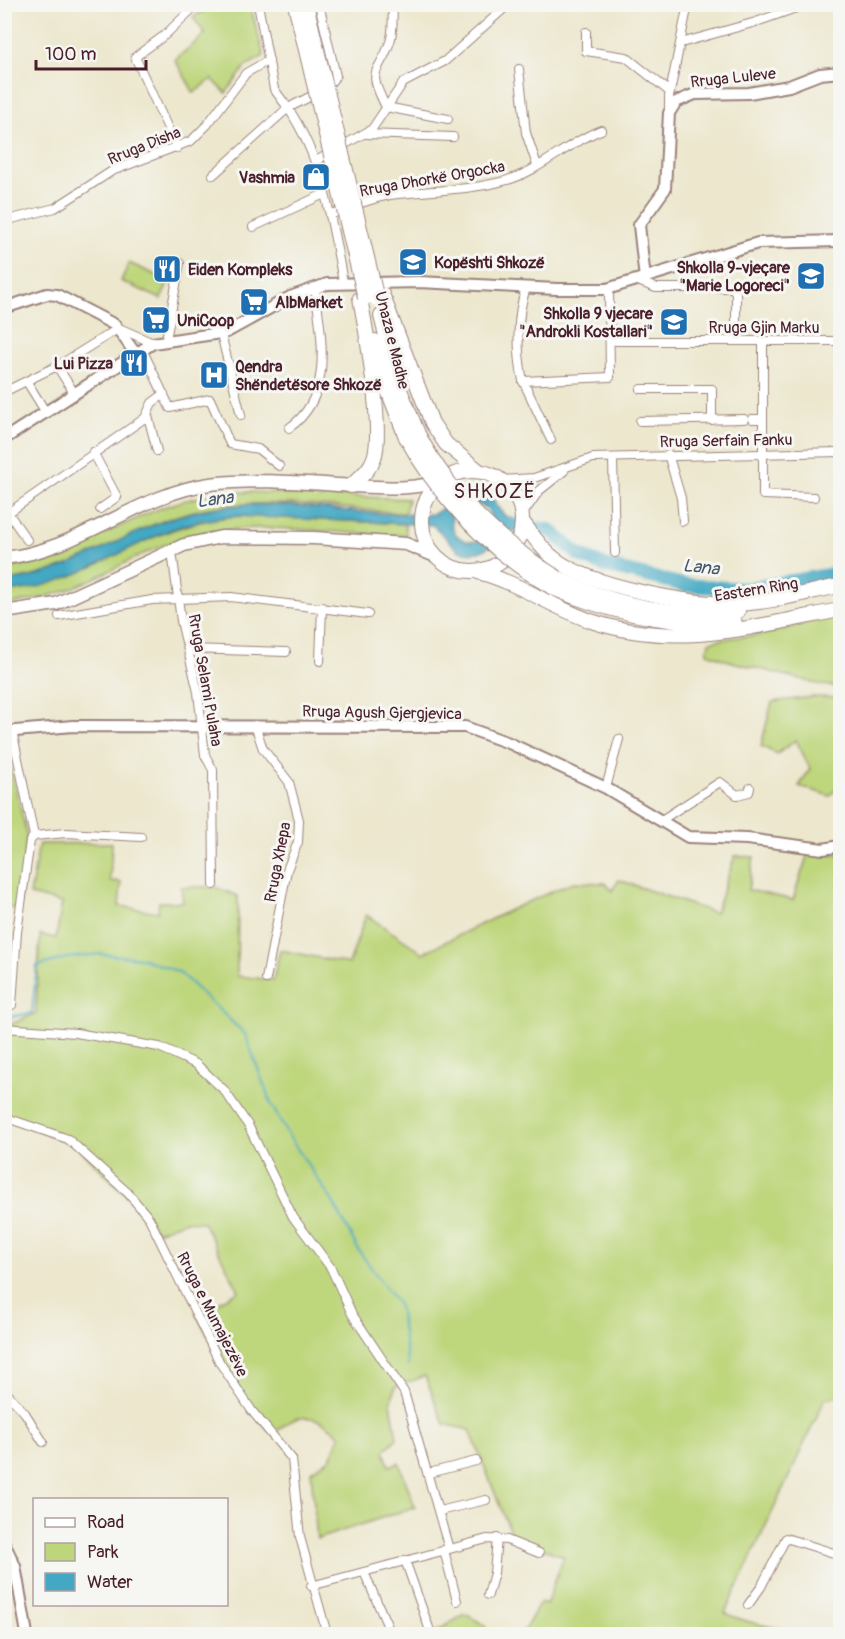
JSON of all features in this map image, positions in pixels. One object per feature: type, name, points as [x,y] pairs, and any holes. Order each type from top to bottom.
[{"type":"highway","name":"Unaza e Madhe","points":[[295,4],[328,141],[371,297]]},
{"type":"highway","name":"Unaza e Madhe","points":[[306,4],[348,177],[387,388],[412,435],[424,469],[468,525],[523,571],[555,583],[588,603]]},
{"type":"highway","points":[[371,297],[432,423],[446,444],[479,471],[501,480],[512,491],[524,526],[554,559],[587,575],[613,584],[694,601],[746,603],[840,586]]},
{"type":"highway","points":[[351,486],[371,465],[378,444],[370,362],[371,297]]},
{"type":"highway","points":[[479,471],[454,474],[442,480],[426,500],[422,512],[424,539],[433,555],[451,568],[496,577],[546,603],[585,619],[618,629],[660,636],[707,634],[840,608]]},
{"type":"highway","points":[[478,572],[502,561],[512,552],[524,526]]},
{"type":"highway","name":"Eastern Ring","points":[[555,583],[632,604],[697,613],[743,610],[840,591]]},
{"type":"highway","name":"Eastern Ring","points":[[588,603],[639,617],[700,623],[748,622],[840,608]]},
{"type":"main road","name":"Rruga Luleve","points":[[669,116],[676,102],[687,95],[749,93],[789,86],[820,74],[840,72]]},
{"type":"main road","points":[[642,280],[639,225],[665,189],[669,116]]},
{"type":"main road","points":[[4,439],[153,343],[221,334],[234,330],[290,297],[315,288],[343,282],[526,288],[609,288],[642,280],[758,243],[840,241]]},
{"type":"main road","points":[[4,308],[52,294],[119,328],[139,351]]},
{"type":"main road","points":[[4,558],[36,553],[159,500],[208,484],[262,482],[411,488],[442,480]]},
{"type":"main road","points":[[4,612],[56,604],[172,551],[203,540],[248,536],[406,544],[433,555]]},
{"type":"main road","name":"Rruga Agush Gjergjevica","points":[[8,731],[73,726],[465,727],[509,743],[606,788],[688,837],[754,839],[823,849],[840,846]]},
{"type":"main road","points":[[4,1543],[15,1566],[27,1635]]},
{"type":"street","points":[[177,148],[135,57],[165,35],[189,6],[207,4]]},
{"type":"street","points":[[258,4],[274,89],[303,130],[316,161],[330,215],[343,282]]},
{"type":"street","points":[[213,175],[288,108],[325,89],[336,76],[319,4]]},
{"type":"street","points":[[386,107],[377,87],[375,74],[392,38],[393,4]]},
{"type":"street","points":[[316,161],[365,134],[377,123],[403,84],[445,61],[509,4]]},
{"type":"street","points":[[669,116],[670,92],[688,4]]},
{"type":"street","points":[[681,43],[799,7]]},
{"type":"street","points":[[585,32],[585,51],[626,57],[670,92]]},
{"type":"street","name":"Rruga Disha","points":[[4,221],[55,208],[112,171],[177,148],[200,134],[246,73],[269,60]]},
{"type":"street","points":[[519,69],[526,133],[537,165]]},
{"type":"street","points":[[386,107],[448,119]]},
{"type":"street","name":"Rruga Dhorkë Orgocka","points":[[330,215],[362,202],[388,196],[469,189],[506,181],[601,130]]},
{"type":"street","points":[[365,134],[453,137]]},
{"type":"street","points":[[253,226],[324,194]]},
{"type":"street","points":[[166,340],[180,263]]},
{"type":"street","points":[[642,280],[656,288],[733,288],[736,293],[736,340]]},
{"type":"street","points":[[289,428],[303,418],[309,409],[321,376],[321,340],[315,288]]},
{"type":"street","points":[[526,288],[519,323],[523,381],[551,440]]},
{"type":"street","points":[[523,381],[609,377],[609,288]]},
{"type":"street","points":[[4,392],[57,366],[119,328],[153,343]]},
{"type":"street","points":[[221,334],[241,415]]},
{"type":"street","points":[[763,340],[763,495],[814,497]]},
{"type":"street","name":"Rruga Gjin Marku","points":[[616,341],[840,340]]},
{"type":"street","points":[[139,351],[170,408],[210,399],[213,401],[230,444],[258,449],[279,466]]},
{"type":"street","points":[[57,366],[74,393]]},
{"type":"street","points":[[27,382],[45,411]]},
{"type":"street","points":[[641,389],[712,389],[712,420]]},
{"type":"street","points":[[157,451],[148,416],[152,403],[164,394]]},
{"type":"street","points":[[27,540],[6,510],[148,416]]},
{"type":"street","points":[[640,421],[763,419]]},
{"type":"street","points":[[93,452],[117,498],[100,509]]},
{"type":"street","name":"Rruga Serfain Fanku","points":[[501,480],[534,478],[586,459],[668,454],[840,452]]},
{"type":"street","points":[[668,454],[681,498],[682,521]]},
{"type":"street","points":[[613,458],[615,553]]},
{"type":"street","name":"Rruga Serfain Fanku","points":[[524,526],[540,491],[571,465]]},
{"type":"street","name":"Rruga Selami Pulaha","points":[[172,551],[178,599],[203,726],[205,755],[213,770],[214,885]]},
{"type":"street","points":[[59,616],[126,604],[178,599],[246,598],[368,614]]},
{"type":"street","points":[[320,661],[322,607]]},
{"type":"street","points":[[188,649],[286,652]]},
{"type":"street","name":"Rruga Xhepa","points":[[255,725],[263,749],[289,782],[299,820],[298,842],[287,870],[266,979]]},
{"type":"street","points":[[8,731],[34,836],[30,842],[17,932],[12,1005]]},
{"type":"street","points":[[606,788],[619,739]]},
{"type":"street","points":[[660,821],[720,782],[737,795],[749,792],[750,788]]},
{"type":"street","points":[[34,836],[66,833],[141,837]]},
{"type":"street","points":[[4,1028],[76,1033],[140,1043],[178,1055],[207,1072],[243,1117],[293,1216],[331,1268],[352,1314],[404,1392],[439,1511],[457,1601]]},
{"type":"street","name":"Rruga e Mumajezëve","points":[[4,1117],[68,1139],[128,1193],[149,1218],[220,1363],[252,1411],[292,1459],[298,1526],[311,1586],[327,1635]]},
{"type":"street","points":[[4,1390],[25,1413],[43,1442]]},
{"type":"street","points":[[429,1473],[476,1461]]},
{"type":"street","points":[[439,1511],[486,1500]]},
{"type":"street","points":[[311,1586],[447,1549],[497,1538],[539,1553]]},
{"type":"street","points":[[488,1595],[494,1573],[497,1538]]},
{"type":"street","points":[[748,1605],[761,1587],[786,1538],[840,1555]]},
{"type":"street","points":[[405,1560],[429,1628]]},
{"type":"street","points":[[364,1572],[391,1635]]},
{"type":"street","points":[[109,1635],[130,1632],[135,1635]]},
{"type":"green space","points":[[215,5],[250,5],[264,56],[246,66],[226,93],[212,79],[194,93],[175,60],[205,34],[193,17]]},
{"type":"green space","points":[[129,263],[169,281],[161,299],[121,281]]},
{"type":"green space","points":[[251,492],[408,499],[405,513],[296,504],[240,504],[213,507],[164,521],[52,571],[5,581],[5,568],[25,565],[63,552],[167,506],[202,496]]},
{"type":"green space","points":[[252,516],[405,524],[406,535],[272,528],[218,531],[192,536],[160,547],[59,593],[5,605],[4,592],[28,589],[52,582],[171,530],[211,520]]},
{"type":"green space","points":[[840,614],[840,687],[822,685],[729,661],[707,653],[709,642],[765,634]]},
{"type":"green space","points":[[813,697],[840,698],[840,785],[830,796],[799,786],[810,769],[796,740],[777,754],[761,746],[772,702]]},
{"type":"green space","points":[[4,742],[27,835],[19,908],[5,908]]},
{"type":"green space","points":[[112,843],[110,881],[121,882],[119,906],[158,912],[159,902],[183,902],[181,887],[215,887],[238,896],[237,976],[273,980],[280,950],[349,964],[366,915],[423,953],[573,882],[606,883],[612,891],[619,880],[715,913],[735,856],[754,857],[748,890],[793,900],[808,853],[840,854],[840,1396],[825,1399],[725,1613],[762,1625],[826,1634],[522,1634],[540,1603],[546,1605],[564,1556],[513,1539],[470,1430],[444,1424],[425,1376],[395,1387],[391,1403],[397,1438],[384,1451],[389,1466],[399,1463],[415,1507],[317,1539],[311,1471],[330,1459],[340,1436],[323,1423],[307,1418],[290,1421],[274,1435],[252,1411],[196,1314],[239,1291],[203,1222],[185,1221],[157,1232],[149,1218],[77,1146],[5,1117],[5,1027],[36,1013],[40,935],[56,938],[62,903],[30,895],[39,844]]},
{"type":"green space","points":[[465,1614],[485,1625],[487,1634],[432,1634]]},
{"type":"water","points":[[466,489],[489,494],[505,516],[514,519],[513,530],[504,531],[484,550],[467,553],[459,551],[433,525],[227,517],[176,528],[88,569],[47,585],[5,592],[4,581],[55,570],[151,526],[201,510],[259,505],[375,513],[433,514],[442,509]],"holes":[[[470,501],[487,508],[492,520],[479,541],[461,539],[452,525],[453,512]]]},
{"type":"waterway","name":"Lana","points":[[498,523],[550,530],[579,555],[605,566],[684,585],[744,589],[840,573]]},
{"type":"waterway","points":[[4,1018],[32,1013],[37,966],[67,958],[100,954],[141,958],[179,972],[245,1034],[271,1104],[288,1135],[333,1202],[359,1251],[399,1306],[408,1366]]},
{"type":"place","name":"Vashmia","points":[[316,177]]},
{"type":"place","name":"Kopështi Shkozë","points":[[413,262]]},
{"type":"place","name":"Eiden Kompleks","points":[[167,269]]},
{"type":"place","name":"Shkolla 9-vjeçare \"Marie Logoreci\"","points":[[811,276]]},
{"type":"place","name":"AlbMarket","points":[[254,302]]},
{"type":"place","name":"UniCoop","points":[[156,320]]},
{"type":"place","name":"Shkolla 9 vjecare \"Androkli Kostallari\"","points":[[674,322]]},
{"type":"place","name":"Lui Pizza","points":[[134,363]]},
{"type":"place","name":"Qendra Shëndetësore Shkozë","points":[[214,375]]},
{"type":"district","name":"SHKOZË","points":[[495,491]]}]
